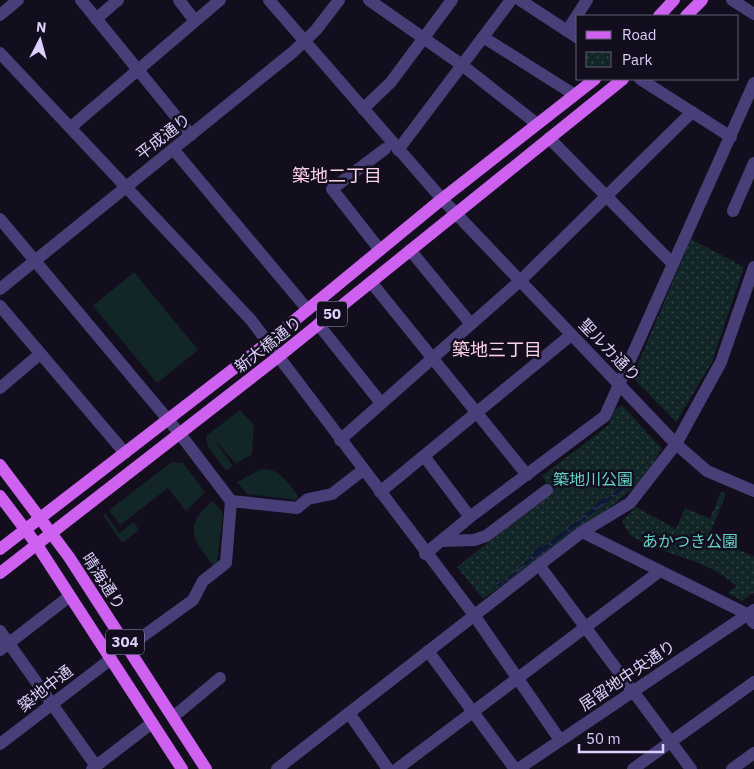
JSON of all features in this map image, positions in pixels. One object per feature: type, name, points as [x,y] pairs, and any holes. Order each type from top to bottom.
[{"type":"main road","points":[[660,15],[674,0]]},
{"type":"main road","points":[[687,15],[702,0]]},
{"type":"main road","name":"新大橋通り","points":[[0,549],[267,343],[442,199],[594,80]]},
{"type":"main road","name":"新大橋通り","points":[[0,574],[278,357],[622,80]]},
{"type":"main road","name":"晴海通り","points":[[0,465],[52,534],[206,769]]},
{"type":"main road","name":"304","points":[[0,496],[37,545],[182,769]]},
{"type":"street","points":[[0,15],[18,0]]},
{"type":"street","points":[[81,0],[191,135]]},
{"type":"street","points":[[96,19],[118,0]]},
{"type":"street","points":[[179,0],[195,21]]},
{"type":"street","points":[[71,127],[220,0]]},
{"type":"street","name":"聖ルカ通り","points":[[269,0],[442,199],[676,444],[707,471],[754,491]]},
{"type":"street","name":"平成通り","points":[[0,289],[305,41],[339,0]]},
{"type":"street","points":[[368,0],[462,65],[537,124]]},
{"type":"street","points":[[363,109],[391,82],[452,0]]},
{"type":"street","points":[[398,150],[511,0]]},
{"type":"street","points":[[520,0],[572,34]]},
{"type":"street","points":[[580,15],[587,0]]},
{"type":"street","points":[[732,0],[754,14]]},
{"type":"street","points":[[483,37],[575,95]]},
{"type":"street","points":[[0,53],[251,320],[426,554],[474,615],[560,740]]},
{"type":"street","points":[[642,80],[731,137]]},
{"type":"street","points":[[426,554],[470,517],[605,416],[754,84]]},
{"type":"street","points":[[340,440],[521,280],[692,112]]},
{"type":"street","points":[[549,138],[673,264]]},
{"type":"street","points":[[173,149],[308,310]]},
{"type":"street","points":[[380,250],[332,189],[385,149]]},
{"type":"street","points":[[734,210],[754,163]]},
{"type":"street","points":[[0,219],[180,434],[232,501],[226,564],[203,581],[193,600],[128,648]]},
{"type":"street","points":[[410,250],[471,324]]},
{"type":"street","points":[[277,769],[582,532],[630,503],[676,444],[721,362],[754,267]]},
{"type":"street","points":[[371,282],[527,475]]},
{"type":"street","points":[[0,306],[124,453]]},
{"type":"street","points":[[318,324],[381,404]]},
{"type":"street","points":[[380,492],[571,334]]},
{"type":"street","points":[[0,388],[40,354]]},
{"type":"street","points":[[424,456],[470,517]]},
{"type":"street","points":[[232,501],[297,508],[308,499],[332,494],[363,470]]},
{"type":"street","points":[[443,541],[474,540],[486,536],[547,490]]},
{"type":"street","points":[[582,532],[752,616]]},
{"type":"street","points":[[539,565],[691,769]]},
{"type":"street","points":[[396,769],[660,571]]},
{"type":"street","points":[[4,647],[70,596]]},
{"type":"street","name":"居留地中央通り","points":[[516,769],[632,691],[752,616]]},
{"type":"street","points":[[0,631],[4,647],[52,704],[94,768],[152,723]]},
{"type":"street","points":[[428,651],[516,769]]},
{"type":"street","name":"築地中通","points":[[0,744],[111,659]]},
{"type":"street","points":[[173,717],[220,678]]},
{"type":"street","points":[[633,769],[754,682]]},
{"type":"street","points":[[349,713],[388,769]]},
{"type":"street","points":[[732,769],[754,753]]},
{"type":"green space","points":[[691,239],[744,267],[712,362],[676,422],[632,377]]},
{"type":"green space","points":[[134,272],[198,350],[157,383],[93,306]]},
{"type":"green space","name":"築地川公園","points":[[622,405],[662,449],[642,480],[616,503],[483,599],[457,567],[552,491],[542,476],[609,425],[614,411]]},
{"type":"green space","points":[[240,410],[254,425],[252,454],[236,464],[213,438],[233,466],[226,471],[208,447],[206,436]]},
{"type":"green space","points":[[172,462],[183,463],[205,492],[186,511],[168,488],[120,525],[109,510]]},
{"type":"green space","points":[[261,469],[268,469],[279,474],[288,482],[299,497],[296,500],[247,494],[237,482]]},
{"type":"green space","name":"あかつき公園","points":[[721,492],[726,494],[708,538],[754,556],[754,592],[742,601],[728,593],[736,586],[725,577],[700,563],[646,544],[633,537],[622,521],[636,507],[676,529],[685,508],[710,519]]},
{"type":"green space","points":[[213,501],[223,513],[217,564],[214,567],[196,540],[194,533],[194,525],[197,518]]},
{"type":"green space","points":[[105,513],[119,533],[134,522],[139,530],[122,543],[103,515]]},
{"type":"water","points":[[628,468],[635,471],[626,487],[498,587],[495,583],[496,580],[501,583],[530,558],[538,547],[543,547],[602,499],[608,498],[624,485]]},
{"type":"district","name":"築地二丁目","points":[[337,176]]},
{"type":"district","name":"築地三丁目","points":[[497,350]]}]
